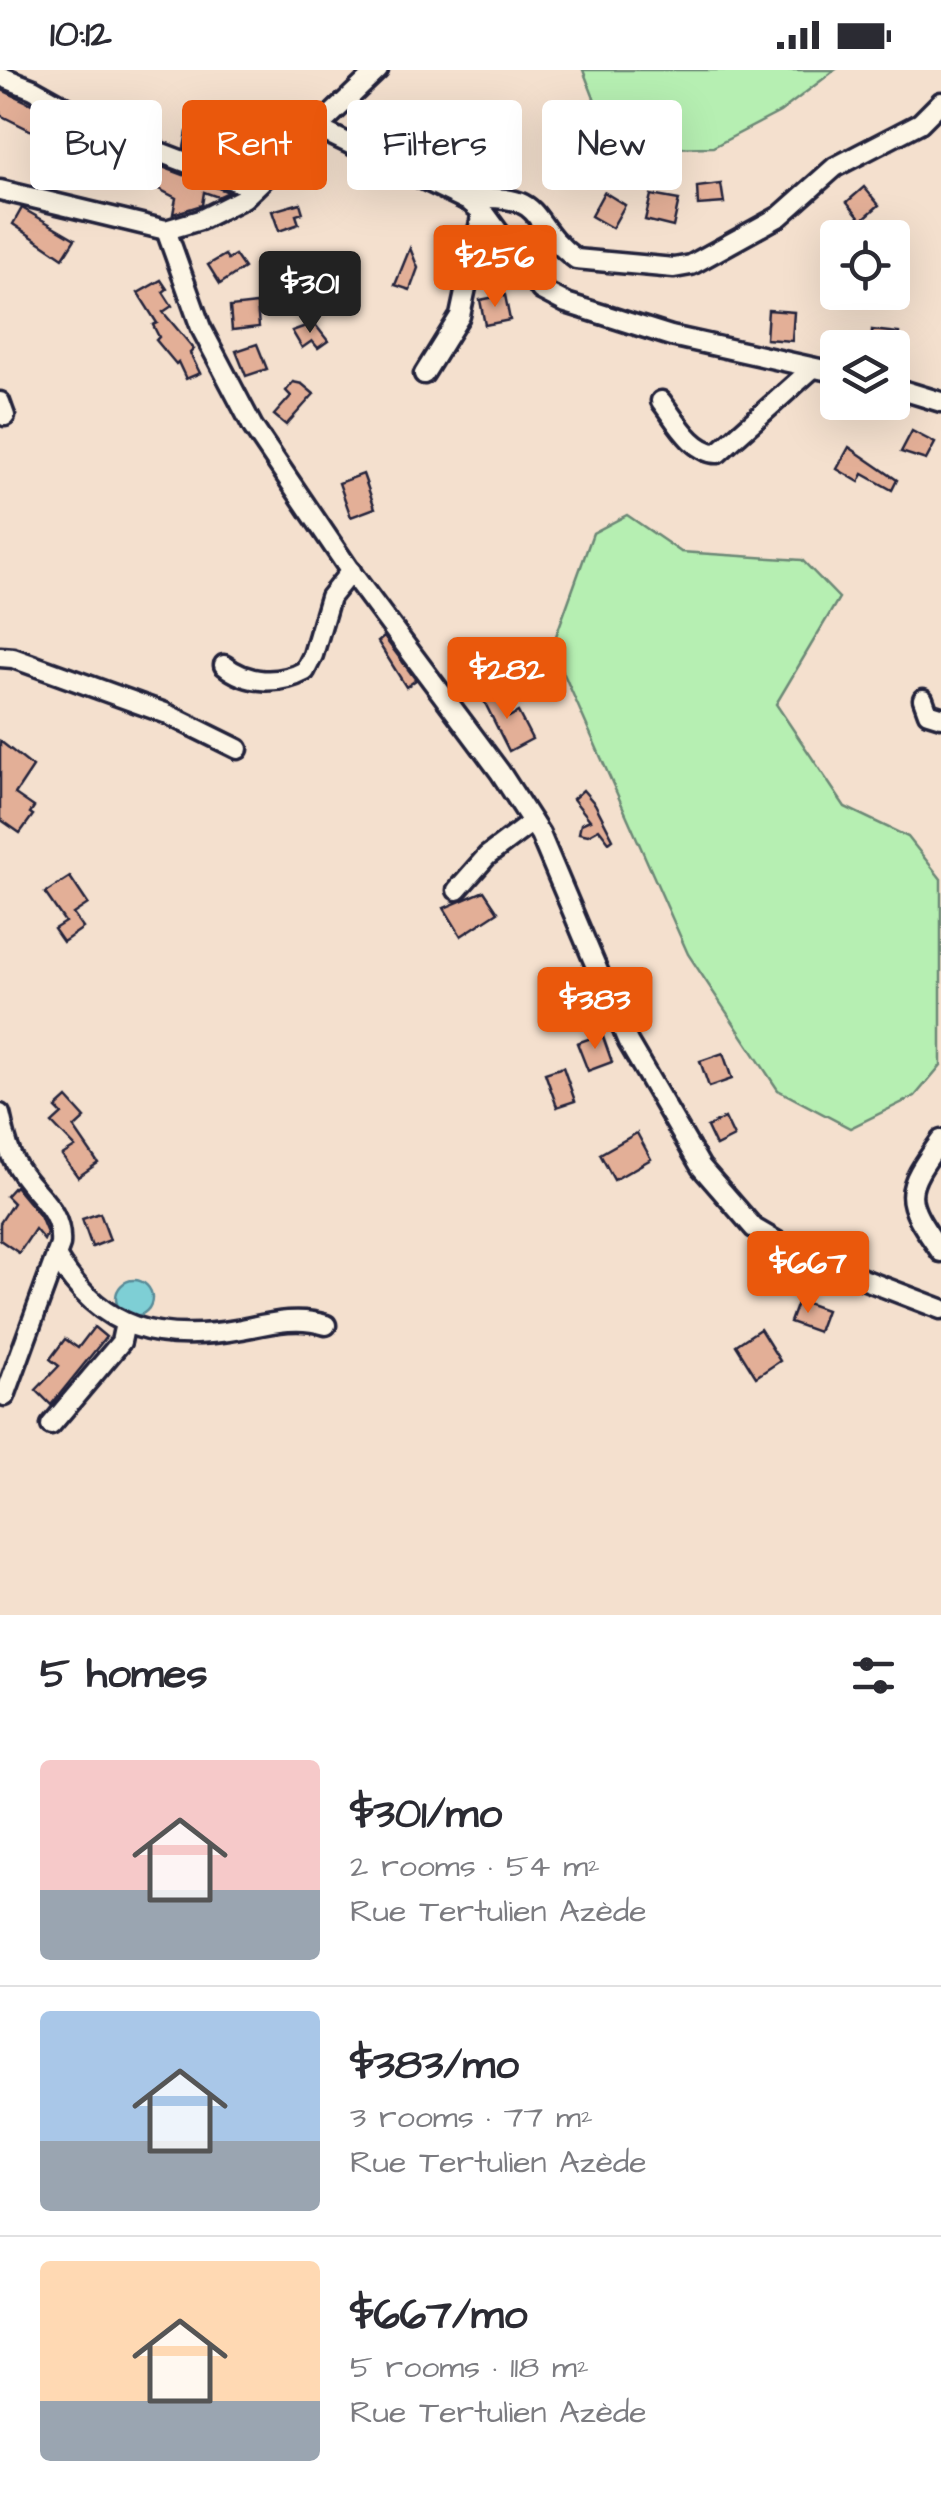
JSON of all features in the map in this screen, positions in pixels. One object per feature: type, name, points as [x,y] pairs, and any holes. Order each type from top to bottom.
[{"type":"street","points":[[327,121],[374,71]]},
{"type":"street","points":[[0,76],[33,88],[116,136],[182,161]]},
{"type":"street","points":[[464,199],[501,196],[522,203],[535,211],[576,259],[674,268],[691,265],[780,216],[835,167],[888,142],[937,110]]},
{"type":"street","points":[[327,133],[464,199],[482,212],[541,290],[566,303],[672,336],[820,369]]},
{"type":"street","points":[[0,190],[166,230],[200,220],[252,190]]},
{"type":"street","points":[[424,374],[460,316],[482,212]]},
{"type":"street","points":[[166,230],[202,328],[254,427],[351,571],[500,772],[532,822],[628,1042],[702,1166],[754,1228],[769,1237],[800,1254],[941,1309]]},
{"type":"street","points":[[661,401],[693,442],[710,454],[718,453],[814,368]]},
{"type":"street","points":[[910,392],[941,402]]},
{"type":"street","points":[[224,665],[243,676],[271,682],[304,671],[313,655],[330,597],[351,571]]},
{"type":"street","points":[[0,657],[166,712],[238,748]]},
{"type":"street","points":[[923,699],[928,713],[941,716]]},
{"type":"street","points":[[458,890],[487,856],[532,822]]},
{"type":"street","points":[[0,1114],[12,1160],[57,1213],[61,1232],[56,1256],[5,1396]]},
{"type":"street","points":[[940,1143],[913,1179],[912,1196],[922,1226],[941,1252]]},
{"type":"street","points":[[56,1256],[75,1287],[124,1323],[156,1335],[238,1330],[294,1320],[326,1324]]},
{"type":"street","points":[[51,1425],[122,1342],[124,1323]]},
{"type":"green space","points":[[583,70],[835,70],[780,112],[713,147],[682,148],[682,100],[595,100]]},
{"type":"green space","points":[[627,515],[681,552],[802,560],[839,598],[776,704],[845,807],[908,837],[941,879],[941,1065],[915,1096],[850,1128],[778,1090],[688,954],[552,647],[593,533]]},
{"type":"water","points":[[134,1280],[147,1285],[152,1298],[147,1311],[134,1316],[121,1311],[116,1298],[121,1285]]},
{"type":"building","points":[[0,89],[30,103],[30,130],[0,115]]},
{"type":"building","points":[[162,167],[182,174],[182,190],[229,192],[218,197],[204,192],[202,205],[173,214],[176,198],[161,190]]},
{"type":"building","points":[[721,184],[724,203],[698,205],[697,187]]},
{"type":"building","points":[[864,187],[879,205],[862,220],[847,202]]},
{"type":"building","points":[[604,192],[625,205],[612,228],[591,216]]},
{"type":"building","points":[[651,195],[679,200],[673,227],[645,220]]},
{"type":"building","points":[[300,203],[303,213],[296,215],[299,224],[279,231],[272,211]]},
{"type":"building","points":[[22,208],[75,239],[63,258],[13,224]]},
{"type":"building","points":[[410,248],[418,268],[410,290],[395,285]]},
{"type":"building","points":[[334,250],[358,271],[344,296],[322,280],[326,275],[320,270]]},
{"type":"building","points":[[225,255],[228,259],[235,255],[244,268],[220,284],[208,265]]},
{"type":"building","points":[[161,280],[172,306],[163,312],[194,349],[190,353],[200,373],[186,379],[178,362],[156,340],[159,337],[153,325],[157,323],[138,293]]},
{"type":"building","points":[[505,295],[510,320],[485,325],[480,300]]},
{"type":"building","points":[[257,304],[259,327],[232,330],[230,307]]},
{"type":"building","points":[[768,310],[794,312],[792,341],[766,339]]},
{"type":"building","points":[[314,323],[328,341],[318,348],[312,341],[302,348],[292,331]]},
{"type":"building","points":[[257,344],[267,369],[246,376],[236,351]]},
{"type":"building","points":[[293,382],[314,394],[286,425],[274,415],[291,396],[286,391]]},
{"type":"building","points":[[912,431],[935,443],[926,460],[901,452]]},
{"type":"building","points":[[849,447],[897,480],[892,490],[863,474],[859,482],[837,469]]},
{"type":"building","points":[[363,474],[375,508],[351,517],[339,483]]},
{"type":"building","points":[[384,637],[416,680],[406,687],[378,642]]},
{"type":"building","points":[[492,688],[509,717],[518,712],[532,739],[509,751],[481,695]]},
{"type":"building","points":[[0,741],[33,767],[15,794],[34,807],[20,833],[0,819]]},
{"type":"building","points":[[583,790],[613,839],[609,842],[599,829],[588,835],[579,833],[581,824],[590,820],[573,799]]},
{"type":"building","points":[[70,877],[88,904],[73,914],[83,928],[63,942],[54,929],[65,922],[45,893]]},
{"type":"building","points":[[484,891],[498,912],[461,936],[444,908]]},
{"type":"building","points":[[602,1034],[612,1062],[588,1071],[577,1043]]},
{"type":"building","points":[[723,1053],[732,1079],[709,1087],[700,1061]]},
{"type":"building","points":[[563,1067],[575,1101],[557,1107],[545,1073]]},
{"type":"building","points":[[67,1098],[85,1118],[74,1128],[98,1163],[78,1177],[62,1155],[75,1147],[52,1123],[62,1114],[56,1108]]},
{"type":"building","points":[[725,1118],[734,1137],[716,1146],[707,1127]]},
{"type":"building","points":[[637,1133],[651,1159],[614,1180],[600,1154]]},
{"type":"building","points":[[15,1186],[40,1216],[47,1233],[44,1240],[35,1229],[19,1253],[0,1240],[0,1223],[13,1203],[6,1196]]},
{"type":"building","points":[[100,1213],[110,1240],[92,1247],[82,1219]]},
{"type":"building","points":[[798,1300],[826,1310],[818,1332],[790,1322]]},
{"type":"building","points":[[94,1327],[106,1337],[51,1405],[36,1390],[59,1366],[50,1359],[65,1339],[78,1348]]},
{"type":"building","points":[[760,1329],[780,1361],[756,1377],[736,1345]]}]
